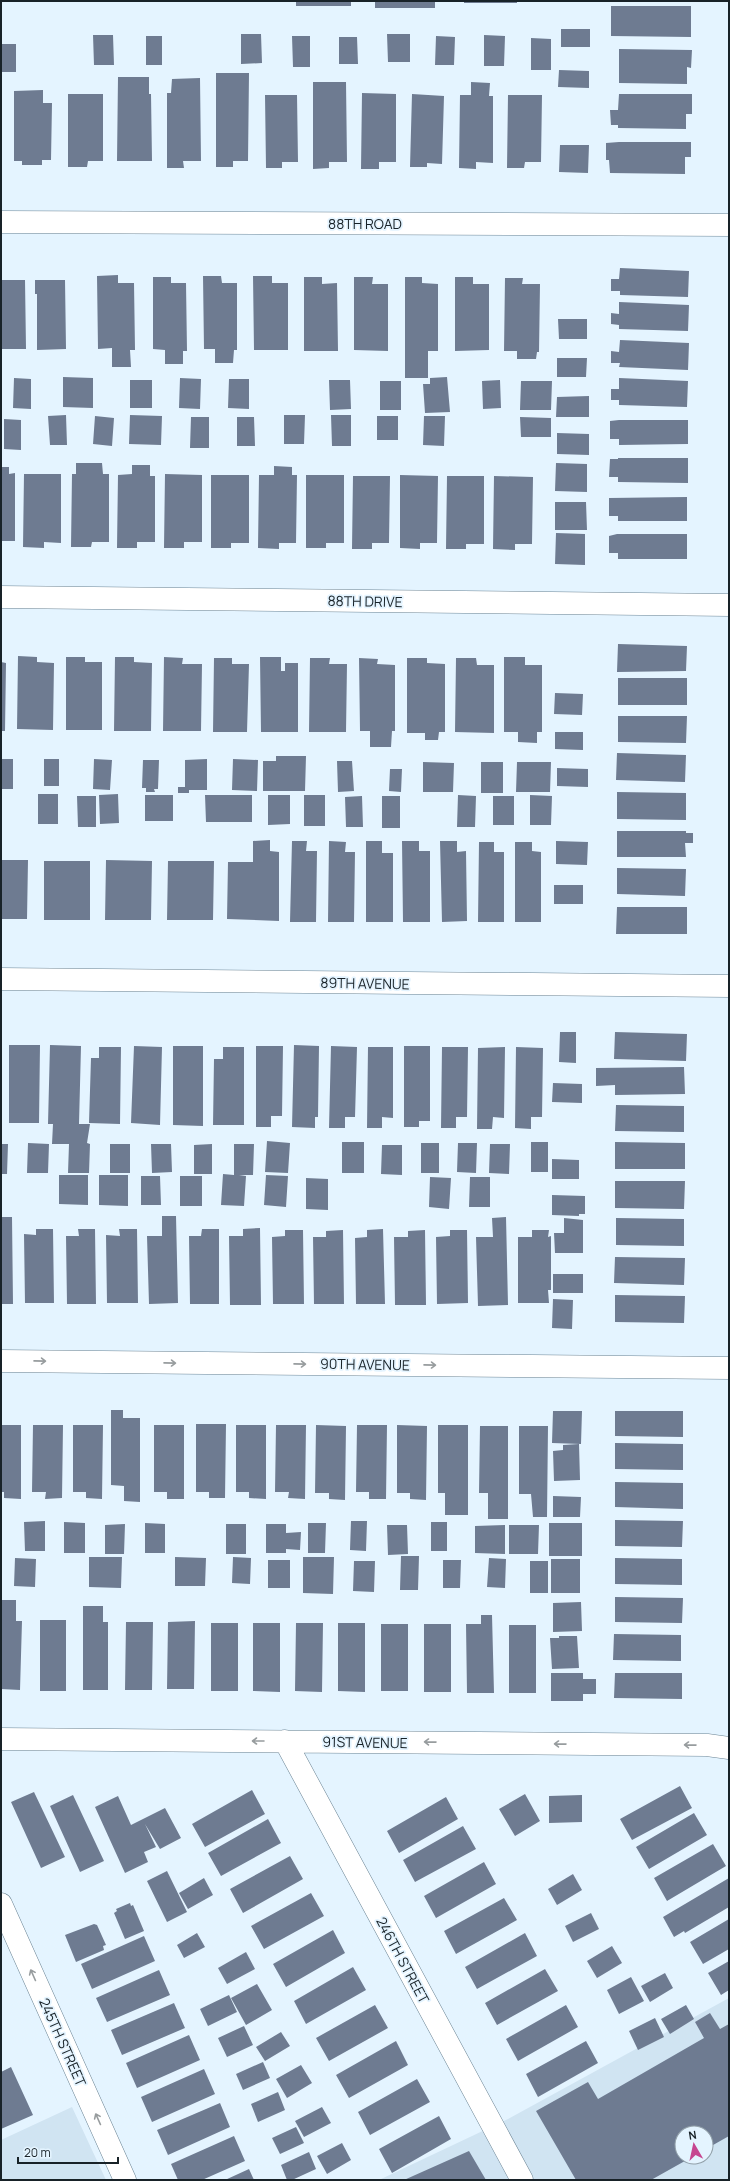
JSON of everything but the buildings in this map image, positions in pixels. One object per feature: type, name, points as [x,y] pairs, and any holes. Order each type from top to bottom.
[{"type":"street","name":"88TH ROAD","points":[[1,222],[729,225]]},
{"type":"street","name":"88TH DRIVE","points":[[1,597],[729,605]]},
{"type":"street","name":"89TH AVENUE","points":[[1,979],[729,986]]},
{"type":"street","name":"90TH AVENUE","points":[[1,1361],[729,1368]]},
{"type":"street","name":"91ST AVENUE","points":[[1,1739],[707,1745],[729,1748]]},
{"type":"street","name":"246TH STREET","points":[[285,1741],[522,2180]]},
{"type":"street","name":"245TH STREET","points":[[1,1904],[125,2180]]},
{"type":"shaded area","points":[[729,1998],[729,2180],[379,2180],[508,2119]]},
{"type":"shaded area","points":[[72,2107],[106,2180],[1,2180],[1,2140]]}]
